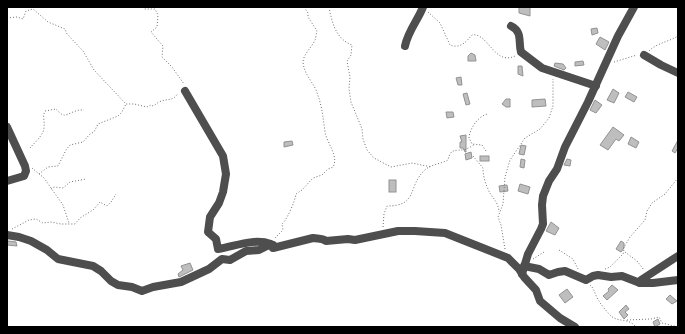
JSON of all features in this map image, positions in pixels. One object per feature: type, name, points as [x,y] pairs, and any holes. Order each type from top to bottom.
[{"type":"street","points":[[524,267],[542,229],[543,196],[549,181],[559,165],[565,147],[596,86],[618,36],[634,7]]},
{"type":"street","points":[[405,46],[408,34],[425,9]]},
{"type":"street","points":[[511,26],[517,30],[520,37],[521,52],[542,68],[553,73],[596,86]]},
{"type":"street","points":[[644,55],[678,73]]},
{"type":"street","points":[[183,90],[223,156],[226,174],[223,192],[219,203],[210,217],[208,232],[216,239],[218,249],[252,242],[264,242],[272,246]]},
{"type":"street","points":[[7,127],[26,171],[24,176],[7,182]]},
{"type":"street","points":[[8,233],[31,241],[47,250],[58,260],[93,266],[118,285],[132,287],[142,291],[152,287],[181,282],[209,269],[222,259],[230,260],[246,251],[300,242],[308,238],[324,239],[326,241],[348,239],[354,240],[398,231],[445,233],[508,258],[519,269],[524,267],[539,269],[549,275],[565,271],[579,276],[584,280],[598,275],[611,277],[619,276],[640,283],[678,280]]},
{"type":"street","points":[[640,283],[641,280],[678,256]]},
{"type":"street","points":[[524,267],[540,301],[560,318],[575,327]]},
{"type":"path","points":[[7,18],[17,17],[23,19],[27,10],[33,9],[48,22],[65,29],[67,34],[83,51],[94,70],[126,104],[134,104],[147,108],[151,105],[153,106],[159,102],[176,96],[183,90],[184,83],[162,57],[163,46],[152,32],[157,28],[158,15],[155,9],[144,9],[143,7]]},
{"type":"path","points":[[272,246],[275,238],[283,230],[282,224],[286,220],[295,201],[296,194],[313,178],[322,175],[335,165],[334,155],[325,133],[322,105],[304,68],[303,60],[315,40],[317,31],[308,17],[308,13],[304,7]]},
{"type":"path","points":[[329,7],[338,35],[345,42],[352,45],[351,55],[347,61],[350,77],[349,95],[362,129],[362,139],[367,150],[374,158],[391,167],[412,163],[431,167]]},
{"type":"path","points":[[425,9],[440,23],[450,45],[456,46],[463,44],[475,34],[479,35],[488,46],[502,57],[510,58],[521,52]]},
{"type":"path","points":[[508,258],[503,245],[502,226],[498,217],[503,204],[505,177],[510,160],[525,138],[540,129],[549,118],[553,106],[553,73]]},
{"type":"path","points":[[39,174],[48,167],[58,166],[66,150],[70,146],[83,142],[90,134],[94,132],[98,124],[119,115],[126,104]]},
{"type":"path","points":[[30,148],[41,136],[44,130],[43,115],[45,111],[56,109],[65,116],[74,111],[84,110]]},
{"type":"path","points":[[486,151],[482,145],[475,144],[470,141],[469,133],[480,117],[488,114]]},
{"type":"path","points":[[384,235],[382,222],[387,206],[405,203],[409,199],[419,177],[426,169],[434,165],[442,164],[448,160],[450,152],[465,149],[475,144]]},
{"type":"path","points":[[473,156],[483,168],[483,175],[488,189],[498,205],[501,218],[498,217]]},
{"type":"path","points":[[32,168],[44,178],[63,205],[69,223]]},
{"type":"path","points":[[598,275],[601,271],[610,267],[623,254],[623,248],[630,237],[645,220],[649,207],[654,201],[672,187],[678,178]]},
{"type":"path","points":[[51,189],[54,187],[63,188],[70,182],[86,179]]},
{"type":"path","points":[[8,233],[11,229],[29,220],[36,219],[43,223],[51,222],[75,224],[80,218],[93,210],[100,202],[107,206],[116,194]]},
{"type":"path","points":[[559,250],[573,258],[584,280],[593,287],[598,301],[612,316],[619,320],[651,319],[658,317],[662,323],[678,326]]},
{"type":"path","points":[[624,251],[644,270],[652,274]]},
{"type":"path","points":[[524,267],[544,252]]},
{"type":"path","points":[[626,320],[633,323],[636,327]]},
{"type":"building","points":[[519,7],[530,7],[530,16],[519,13]]},
{"type":"building","points":[[597,28],[598,33],[592,35],[591,29]]},
{"type":"building","points":[[600,37],[609,42],[605,50],[596,44]]},
{"type":"building","points":[[471,53],[475,55],[476,61],[468,61],[468,56]]},
{"type":"building","points":[[583,61],[584,65],[575,66],[575,62]]},
{"type":"building","points":[[555,63],[563,64],[566,68],[564,70],[554,66]]},
{"type":"building","points":[[518,66],[522,66],[523,76],[518,74]]},
{"type":"building","points":[[461,77],[462,85],[458,85],[456,78]]},
{"type":"building","points":[[613,89],[619,93],[614,103],[607,100]]},
{"type":"building","points":[[628,92],[637,97],[634,102],[625,97]]},
{"type":"building","points":[[467,93],[470,104],[466,105],[463,94]]},
{"type":"building","points":[[506,99],[510,99],[510,107],[506,107],[502,104]]},
{"type":"building","points":[[545,99],[546,106],[532,107],[532,100]]},
{"type":"building","points":[[595,100],[602,105],[596,113],[590,110]]},
{"type":"building","points":[[446,112],[453,112],[454,117],[447,118]]},
{"type":"building","points":[[613,127],[624,135],[619,141],[616,139],[608,150],[600,145]]},
{"type":"building","points":[[466,135],[465,152],[463,148],[460,148],[460,142],[462,142],[460,136]]},
{"type":"building","points":[[631,137],[639,142],[636,148],[628,144]]},
{"type":"building","points":[[678,140],[678,148],[675,153],[672,151]]},
{"type":"building","points":[[292,141],[293,145],[284,147],[284,142]]},
{"type":"building","points":[[521,145],[526,146],[524,155],[519,154]]},
{"type":"building","points":[[471,152],[472,158],[466,160],[465,154]]},
{"type":"building","points":[[480,156],[489,156],[489,161],[480,161]]},
{"type":"building","points":[[521,159],[525,160],[524,168],[520,167]]},
{"type":"building","points":[[567,159],[571,160],[570,166],[564,165]]},
{"type":"building","points":[[389,180],[396,180],[396,192],[389,192]]},
{"type":"building","points":[[520,184],[530,187],[528,194],[518,191]]},
{"type":"building","points":[[507,185],[508,191],[500,192],[499,186]]},
{"type":"building","points":[[551,222],[559,228],[555,235],[546,231]]},
{"type":"building","points":[[8,241],[16,242],[17,246],[7,245]]},
{"type":"building","points":[[621,241],[624,243],[624,248],[621,252],[616,249]]},
{"type":"building","points":[[190,263],[193,270],[179,277],[178,274],[183,270],[181,266]]},
{"type":"building","points":[[612,285],[618,290],[607,300],[603,296],[609,291],[608,289]]},
{"type":"building","points":[[567,289],[573,297],[565,303],[559,295]]},
{"type":"building","points":[[670,295],[677,301],[672,304],[666,299]]},
{"type":"building","points":[[626,305],[629,309],[625,312],[628,315],[624,319],[619,312]]},
{"type":"building","points":[[658,319],[660,324],[655,327],[653,322]]}]
